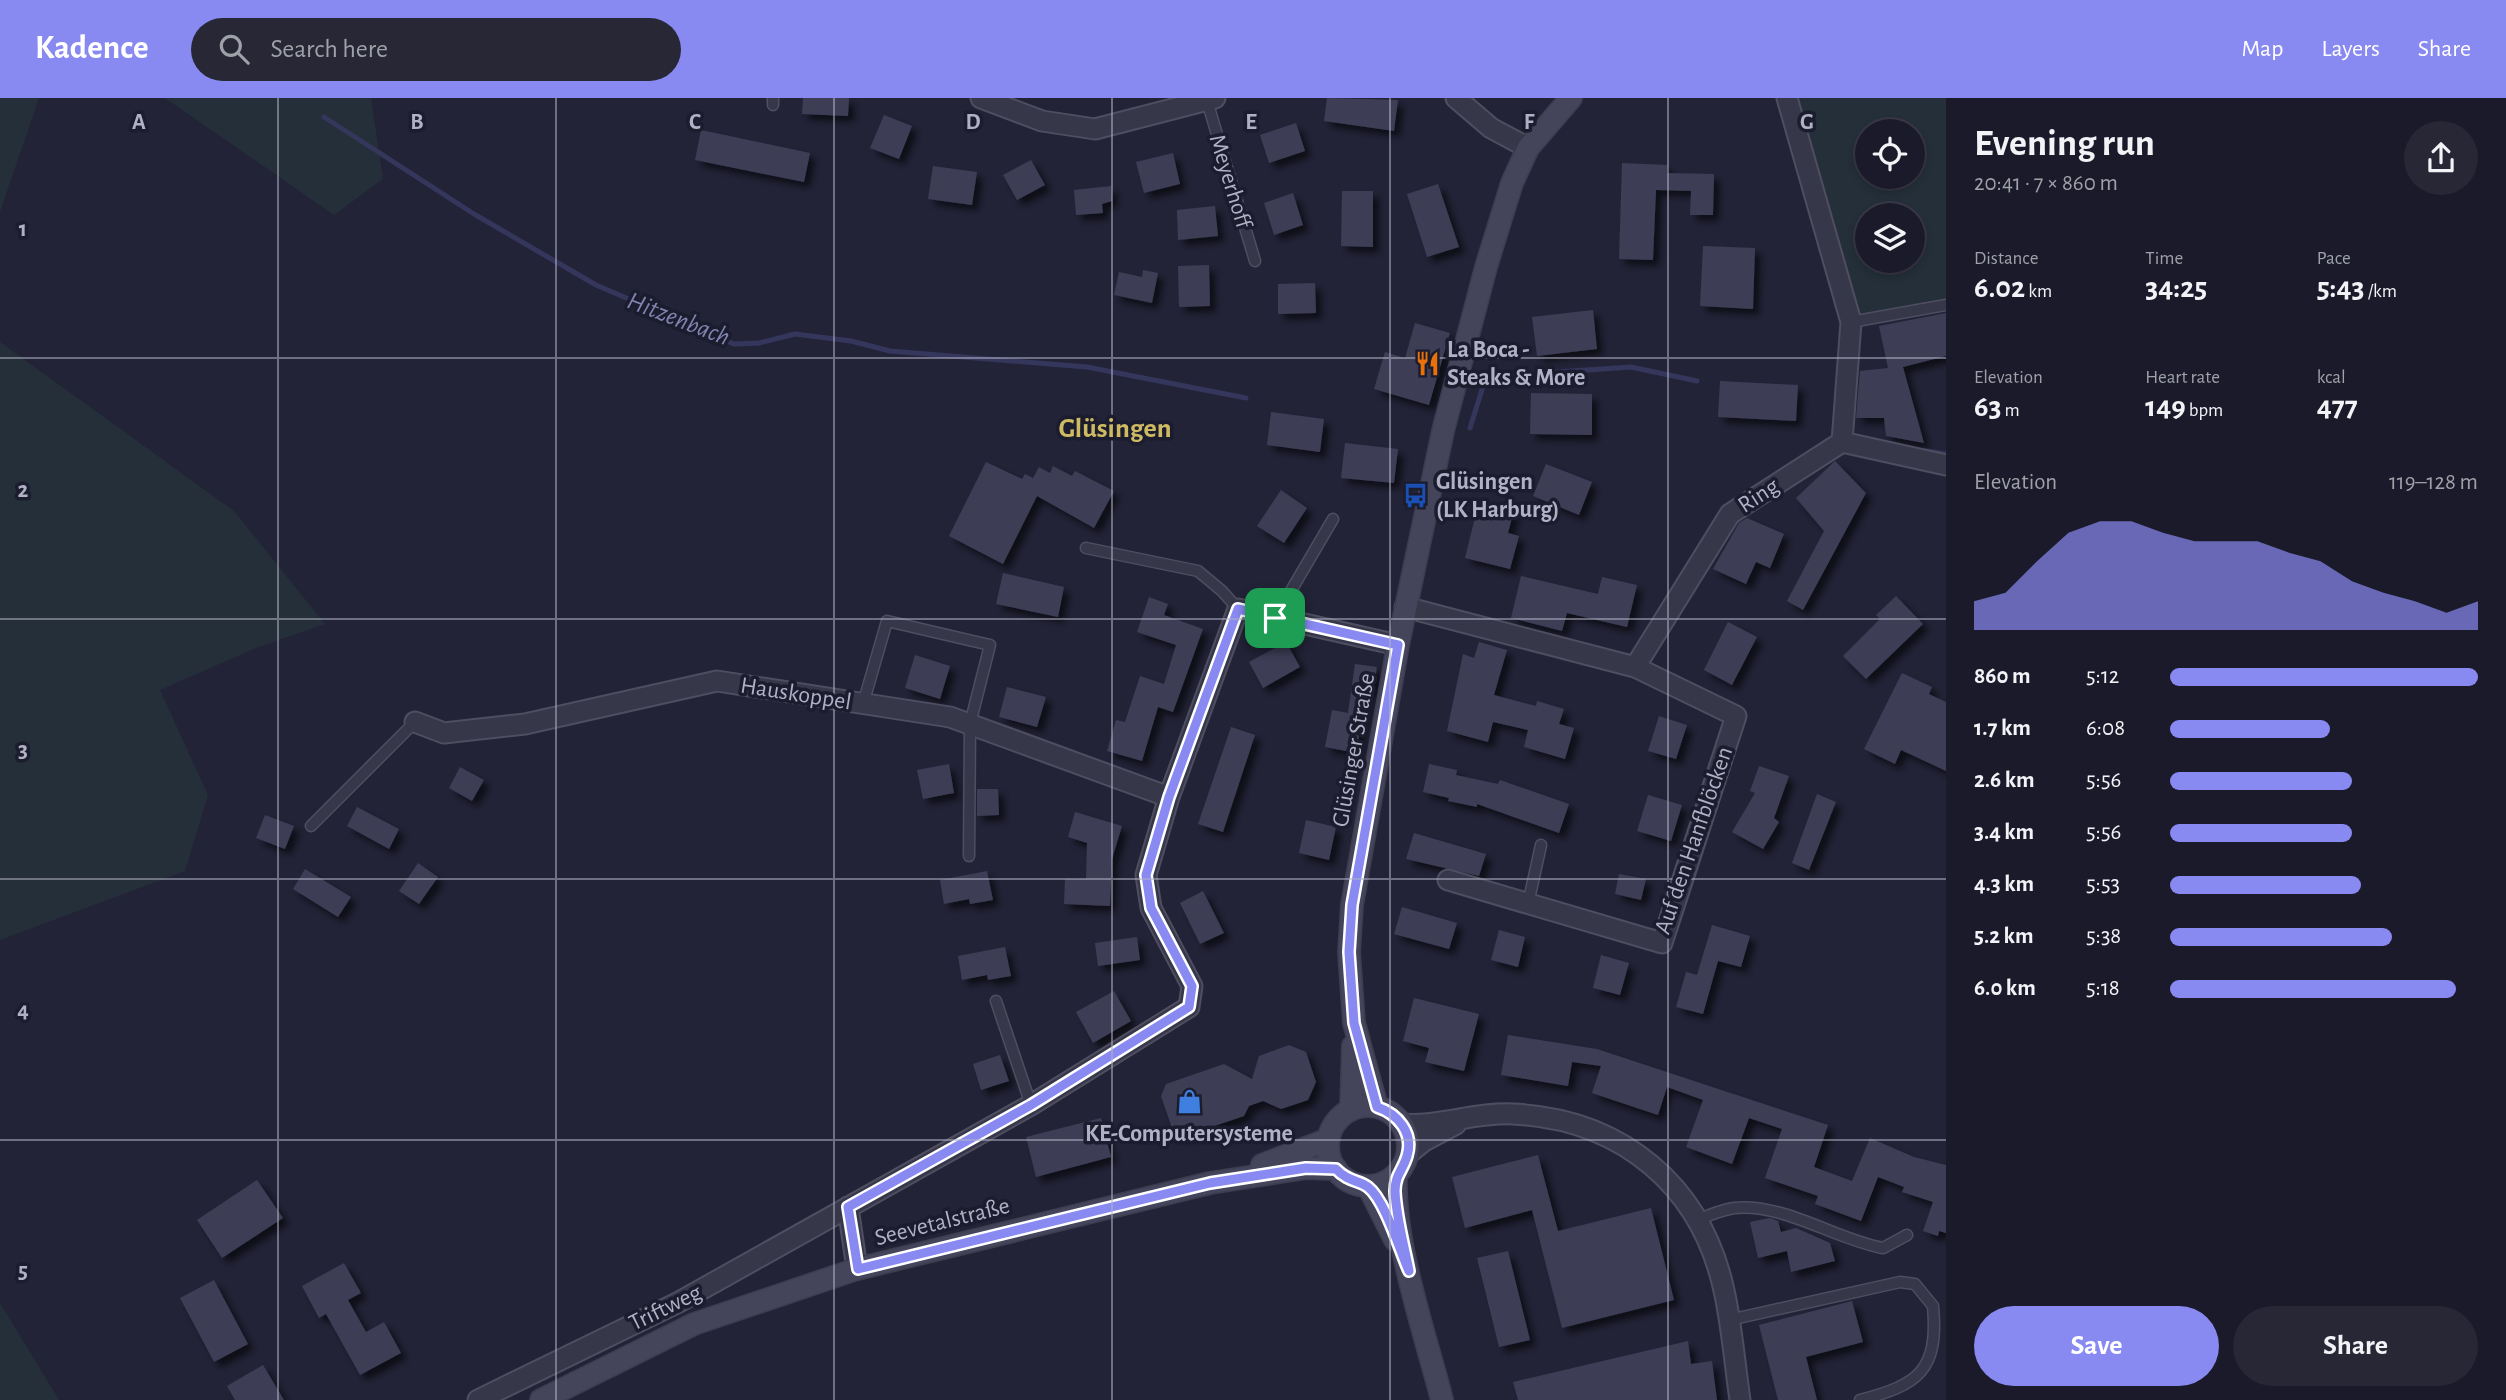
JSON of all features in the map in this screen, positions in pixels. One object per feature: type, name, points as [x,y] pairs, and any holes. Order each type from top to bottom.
[{"type":"main road","name":"Glüsinger Straße","points":[[1377,1107],[1354,1023],[1349,992],[1352,905],[1405,607],[1436,457],[1486,267],[1512,183],[1528,149],[1571,98]]},
{"type":"main road","name":"Glüsinger Straße","points":[[1351,1110],[1354,1023]]},
{"type":"main road","points":[[1377,1107],[1387,1110],[1402,1124],[1409,1143],[1408,1154],[1396,1175],[1388,1181],[1368,1186],[1344,1178],[1336,1169],[1331,1160],[1329,1139],[1341,1117],[1351,1110],[1377,1107]]},
{"type":"main road","name":"Seevetalstraße","points":[[1210,1183],[1304,1151],[1329,1139]]},
{"type":"main road","name":"Seevetalstraße","points":[[541,1400],[694,1324],[858,1269],[1210,1183],[1306,1168],[1336,1169]]},
{"type":"main road","points":[[1396,1175],[1395,1193],[1409,1271],[1442,1400]]},
{"type":"main road","points":[[1368,1186],[1379,1202],[1409,1271]]},
{"type":"street","points":[[981,98],[1042,121],[1095,130],[1211,100]]},
{"type":"street","points":[[1456,98],[1491,128],[1528,149]]},
{"type":"street","points":[[1787,98],[1851,322],[1842,442],[1946,466]]},
{"type":"street","name":"Ring","points":[[1635,667],[1730,514],[1842,442]]},
{"type":"street","points":[[1405,607],[1635,667]]},
{"type":"street","points":[[1238,609],[1398,645]]},
{"type":"street","name":"Triftweg","points":[[478,1400],[679,1302],[1031,1105],[1189,1007],[1192,986],[1151,908],[1146,875],[1169,797],[1238,609]]},
{"type":"street","name":"Auf den Hanfblöcken","points":[[1448,880],[1662,943],[1736,716],[1635,667]]},
{"type":"street","name":"Hauskoppel","points":[[415,722],[444,733],[525,724],[717,681],[950,717],[1169,797]]},
{"type":"street","points":[[1402,1124],[1512,1114],[1548,1118],[1610,1136],[1663,1174],[1697,1220],[1716,1262],[1729,1320],[1740,1400]]},
{"type":"street","points":[[1408,1154],[1424,1141],[1469,1118]]},
{"type":"street","points":[[848,1207],[858,1269]]},
{"type":"lane","name":"Meyerhoff","points":[[1211,100],[1255,261]]},
{"type":"lane","points":[[1851,322],[1946,305]]},
{"type":"lane","points":[[1275,618],[1333,519]]},
{"type":"lane","points":[[1086,548],[1198,571],[1238,609]]},
{"type":"lane","points":[[863,704],[887,621],[990,645],[970,724],[970,856]]},
{"type":"lane","points":[[311,826],[415,722]]},
{"type":"lane","points":[[1528,904],[1541,845]]},
{"type":"lane","points":[[996,1001],[1031,1105]]},
{"type":"lane","points":[[1697,1220],[1724,1210],[1745,1208],[1784,1216],[1883,1248],[1907,1235]]},
{"type":"lane","points":[[1729,1320],[1900,1282],[1915,1284],[1933,1306],[1928,1361],[1914,1381],[1891,1392],[1860,1400]]},
{"type":"shaded area","points":[[0,98],[39,98],[0,212]]},
{"type":"shaded area","points":[[165,98],[371,98],[383,179],[334,215]]},
{"type":"shaded area","points":[[1795,98],[1946,98],[1946,301],[1861,316]]},
{"type":"shaded area","points":[[0,342],[234,511],[325,624],[256,648],[160,690],[208,795],[185,871],[0,940]]},
{"type":"shaded area","points":[[0,1303],[59,1400],[0,1400]]},
{"type":"building","points":[[803,98],[849,98],[848,116],[802,114]]},
{"type":"building","points":[[1327,98],[1398,100],[1394,131],[1324,121]]},
{"type":"building","points":[[884,115],[912,126],[899,159],[870,148]]},
{"type":"building","points":[[1296,123],[1305,151],[1269,163],[1260,135]]},
{"type":"building","points":[[701,130],[810,153],[804,182],[695,160]]},
{"type":"building","points":[[1173,153],[1180,184],[1144,193],[1136,162]]},
{"type":"building","points":[[1031,160],[1045,185],[1017,200],[1003,175]]},
{"type":"building","points":[[1622,163],[1667,165],[1667,173],[1714,174],[1713,215],[1690,215],[1691,191],[1656,190],[1653,260],[1619,259]]},
{"type":"building","points":[[933,166],[977,172],[972,205],[928,199]]},
{"type":"building","points":[[1438,184],[1459,247],[1427,257],[1407,194]]},
{"type":"building","points":[[1111,186],[1112,201],[1102,204],[1103,213],[1076,215],[1074,190]]},
{"type":"building","points":[[1342,191],[1373,191],[1373,247],[1341,246]]},
{"type":"building","points":[[1293,193],[1303,225],[1274,235],[1264,203]]},
{"type":"building","points":[[1215,206],[1218,236],[1178,240],[1177,210]]},
{"type":"building","points":[[1703,246],[1755,248],[1753,309],[1700,306]]},
{"type":"building","points":[[1209,265],[1210,306],[1179,307],[1178,266]]},
{"type":"building","points":[[1143,270],[1158,273],[1152,303],[1114,295],[1119,272],[1142,277]]},
{"type":"building","points":[[1315,283],[1316,313],[1278,314],[1278,284]]},
{"type":"building","points":[[1593,310],[1597,349],[1537,356],[1532,317]]},
{"type":"building","points":[[1946,313],[1946,356],[1903,367],[1924,443],[1886,436],[1884,418],[1856,418],[1860,371],[1888,368],[1879,326]]},
{"type":"building","points":[[1415,323],[1450,333],[1429,405],[1374,389],[1385,352],[1405,358]]},
{"type":"building","points":[[1720,381],[1798,385],[1796,421],[1718,417]]},
{"type":"building","points":[[1531,393],[1592,394],[1592,435],[1530,434]]},
{"type":"building","points":[[1271,412],[1324,419],[1320,452],[1267,445]]},
{"type":"building","points":[[1345,443],[1398,449],[1394,483],[1341,478]]},
{"type":"building","points":[[1835,461],[1866,493],[1803,610],[1787,601],[1824,531],[1796,498]]},
{"type":"building","points":[[986,462],[1022,479],[1025,474],[1033,478],[1039,467],[1050,473],[1053,466],[1072,476],[1075,471],[1114,491],[1094,528],[1037,496],[1003,564],[949,536]]},
{"type":"building","points":[[1546,464],[1592,482],[1579,515],[1533,496]]},
{"type":"building","points":[[1281,490],[1307,508],[1284,543],[1257,526]]},
{"type":"building","points":[[1479,501],[1514,510],[1508,533],[1519,536],[1510,569],[1465,558]]},
{"type":"building","points":[[1747,518],[1784,534],[1770,568],[1756,562],[1746,584],[1713,569],[1739,523]]},
{"type":"building","points":[[1003,573],[1064,587],[1058,617],[996,604]]},
{"type":"building","points":[[1521,576],[1598,594],[1602,577],[1637,585],[1627,627],[1567,613],[1562,631],[1511,618]]},
{"type":"building","points":[[1896,596],[1923,624],[1866,679],[1843,656],[1880,619],[1876,615]]},
{"type":"building","points":[[1149,597],[1168,604],[1164,615],[1203,629],[1173,712],[1158,707],[1142,761],[1107,751],[1116,720],[1125,722],[1140,676],[1164,684],[1176,645],[1137,632]]},
{"type":"building","points":[[1728,622],[1757,637],[1732,685],[1704,670]]},
{"type":"building","points":[[1286,642],[1300,667],[1263,688],[1249,662]]},
{"type":"building","points":[[1479,642],[1507,650],[1494,695],[1536,706],[1537,701],[1564,709],[1559,724],[1574,728],[1565,759],[1524,747],[1528,730],[1493,722],[1488,742],[1447,731],[1463,654],[1474,658]]},
{"type":"building","points":[[915,655],[950,666],[940,699],[905,688]]},
{"type":"building","points":[[1355,664],[1377,667],[1373,691],[1368,690],[1356,753],[1325,747],[1332,710],[1348,713]]},
{"type":"building","points":[[1902,673],[1932,687],[1929,694],[1946,702],[1946,771],[1901,750],[1895,764],[1864,749]]},
{"type":"building","points":[[1007,687],[1046,697],[1037,727],[999,717]]},
{"type":"building","points":[[1659,716],[1687,725],[1676,759],[1648,751]]},
{"type":"building","points":[[1231,727],[1255,735],[1223,832],[1198,824]]},
{"type":"building","points":[[949,764],[954,793],[923,799],[917,770]]},
{"type":"building","points":[[1429,764],[1457,770],[1456,775],[1498,784],[1500,780],[1569,804],[1559,833],[1477,804],[1477,807],[1448,801],[1449,798],[1423,792]]},
{"type":"building","points":[[1759,766],[1789,776],[1774,818],[1779,822],[1763,849],[1732,832],[1755,793],[1750,791]]},
{"type":"building","points":[[460,767],[484,780],[472,801],[449,788]]},
{"type":"building","points":[[977,789],[998,789],[999,815],[977,816]]},
{"type":"building","points":[[1817,794],[1836,802],[1809,870],[1792,863]]},
{"type":"building","points":[[1648,795],[1682,805],[1671,841],[1637,831]]},
{"type":"building","points":[[357,807],[399,829],[389,849],[347,826]]},
{"type":"building","points":[[1075,812],[1122,826],[1112,859],[1110,906],[1064,904],[1065,879],[1086,879],[1087,843],[1068,837]]},
{"type":"building","points":[[265,815],[294,826],[285,849],[256,838]]},
{"type":"building","points":[[1306,820],[1336,827],[1329,860],[1299,853]]},
{"type":"building","points":[[1414,833],[1486,854],[1479,876],[1406,859]]},
{"type":"building","points":[[418,863],[438,877],[419,904],[399,891]]},
{"type":"building","points":[[305,869],[351,897],[338,917],[293,889]]},
{"type":"building","points":[[987,871],[993,900],[970,904],[969,899],[944,904],[940,880]]},
{"type":"building","points":[[1619,874],[1646,879],[1641,900],[1615,894]]},
{"type":"building","points":[[1203,891],[1224,933],[1200,944],[1180,903]]},
{"type":"building","points":[[1402,907],[1457,923],[1449,949],[1394,934]]},
{"type":"building","points":[[1712,925],[1750,936],[1741,967],[1718,961],[1703,1014],[1676,1007],[1686,972],[1697,975]]},
{"type":"building","points":[[1499,930],[1525,937],[1518,967],[1491,960]]},
{"type":"building","points":[[1137,937],[1140,960],[1098,966],[1095,943]]},
{"type":"building","points":[[1005,947],[1011,976],[988,980],[987,975],[962,980],[958,956]]},
{"type":"building","points":[[1601,955],[1629,963],[1620,995],[1593,988]]},
{"type":"building","points":[[1114,991],[1131,1021],[1093,1043],[1076,1012]]},
{"type":"building","points":[[1414,998],[1479,1014],[1464,1071],[1425,1062],[1429,1048],[1403,1041]]},
{"type":"building","points":[[1508,1035],[1597,1049],[1828,1125],[1814,1167],[1852,1181],[1870,1138],[1914,1157],[1946,1165],[1946,1233],[1939,1231],[1938,1236],[1923,1231],[1933,1202],[1902,1192],[1904,1187],[1878,1177],[1861,1221],[1815,1204],[1818,1196],[1765,1178],[1782,1129],[1749,1118],[1732,1164],[1686,1147],[1703,1100],[1667,1087],[1658,1115],[1592,1093],[1601,1066],[1572,1062],[1568,1086],[1501,1075]]},
{"type":"building","points":[[1289,1045],[1306,1052],[1316,1082],[1308,1100],[1281,1109],[1263,1101],[1249,1106],[1244,1116],[1185,1136],[1173,1131],[1161,1096],[1166,1084],[1224,1064],[1252,1079],[1259,1056]]},
{"type":"building","points":[[1000,1055],[1009,1081],[981,1090],[973,1064]]},
{"type":"building","points":[[1101,1118],[1111,1157],[1036,1177],[1026,1137]]},
{"type":"building","points":[[1538,1155],[1558,1231],[1651,1208],[1674,1300],[1562,1328],[1532,1210],[1465,1228],[1452,1177]]},
{"type":"building","points":[[257,1180],[283,1218],[222,1258],[197,1220]]},
{"type":"building","points":[[1770,1218],[1778,1221],[1781,1232],[1796,1228],[1830,1243],[1835,1261],[1791,1272],[1787,1251],[1758,1258],[1750,1222]]},
{"type":"building","points":[[1508,1251],[1530,1340],[1499,1347],[1477,1258]]},
{"type":"building","points":[[344,1263],[361,1293],[348,1300],[366,1332],[384,1322],[401,1353],[360,1375],[326,1314],[319,1318],[302,1286]]},
{"type":"building","points":[[214,1280],[248,1344],[214,1362],[180,1298]]},
{"type":"building","points":[[1852,1301],[1863,1342],[1806,1357],[1817,1400],[1778,1400],[1759,1325]]},
{"type":"building","points":[[1688,1341],[1691,1364],[1712,1361],[1717,1400],[1518,1400],[1513,1382]]},
{"type":"building","points":[[263,1365],[284,1400],[235,1400],[227,1386]]},
{"type":"waterway","name":"Hitzenbach","points":[[324,117],[474,214],[596,285],[734,344],[759,343],[795,334],[851,341],[890,351],[1087,367],[1246,398]]},
{"type":"waterway","name":"Hitzenbach","points":[[1470,428],[1486,377],[1631,367],[1697,381]]},
{"type":"waterway","name":"Hitzenbach","points":[[1922,450],[1946,454]]},
{"type":"place","name":"La Boca - Steaks & More","points":[[1427,363]]},
{"type":"place","name":"Glüsingen (LK Harburg)","points":[[1416,495]]},
{"type":"place","name":"KE-Computersysteme","points":[[1189,1102]]},
{"type":"district","name":"Glüsingen","points":[[1115,427]]},
{"type":"route","points":[[1238,609],[1275,618],[1398,645],[1352,905],[1349,992],[1354,1023],[1377,1107],[1395,1116],[1407,1133],[1408,1154],[1396,1175],[1395,1193],[1409,1271],[1379,1202],[1368,1186],[1344,1178],[1336,1169],[1306,1168],[1210,1183],[858,1269],[848,1207],[1031,1105],[1189,1007],[1192,986],[1151,908],[1146,875],[1169,797],[1238,609]]}]
